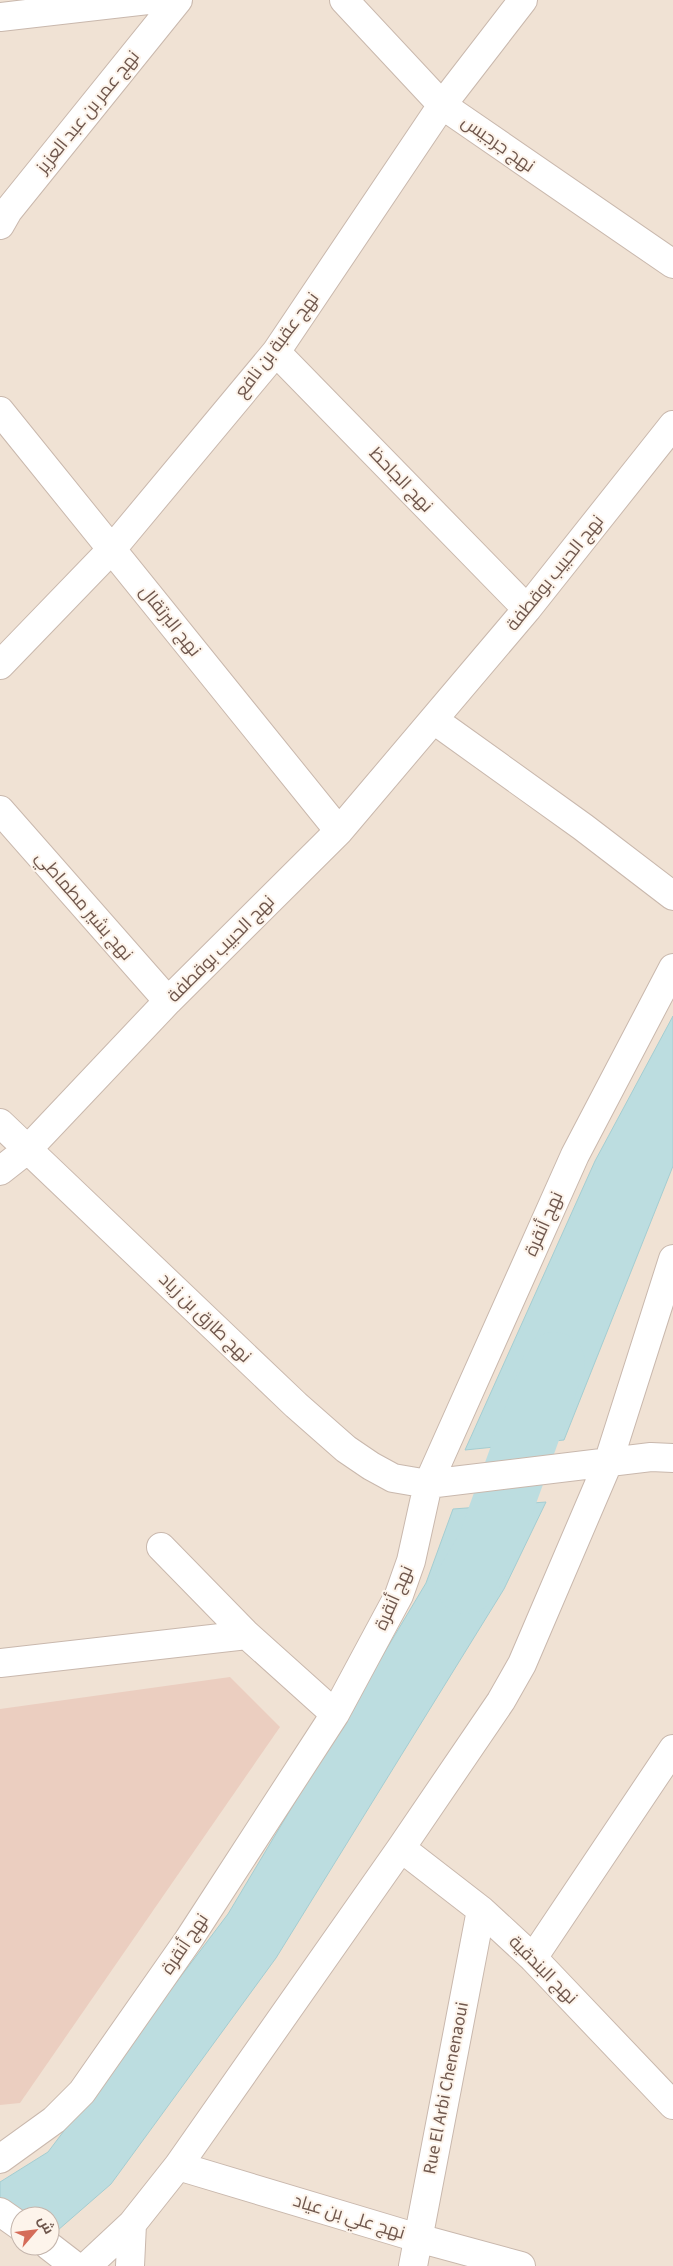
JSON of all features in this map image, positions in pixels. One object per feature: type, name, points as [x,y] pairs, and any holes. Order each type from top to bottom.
[{"type":"street","points":[[0,17],[148,0]]},
{"type":"street","name":"نهج عمر بن عبد العزيز","points":[[3,208],[178,0]]},
{"type":"street","name":"نهج جرجيس","points":[[344,0],[442,105],[673,264]]},
{"type":"street","name":"نهج عقبة بن نافع","points":[[0,665],[112,549],[276,352],[442,105],[523,0]]},
{"type":"street","name":"نهج الجاحظ","points":[[276,352],[527,609]]},
{"type":"street","name":"نهج البرتقال","points":[[0,411],[339,831]]},
{"type":"street","name":"نهج الحبيب بوقطفة","points":[[0,1171],[28,1149],[168,1001],[339,831],[527,609],[673,425]]},
{"type":"street","points":[[434,720],[583,827],[673,896]]},
{"type":"street","name":"نهج بشير مطماطي","points":[[0,810],[168,1001]]},
{"type":"street","name":"نهج أنقرة","points":[[0,2158],[54,2120],[82,2092],[189,1939],[335,1714],[399,1595],[412,1561],[428,1484],[575,1155],[673,968]]},
{"type":"street","name":"نهج طارق بن زياد","points":[[0,1123],[296,1405],[346,1449],[393,1478],[428,1484],[651,1457],[673,1458]]},
{"type":"street","points":[[87,2266],[132,2224],[178,2166],[401,1848],[501,1701],[522,1664],[608,1463],[673,1259]]},
{"type":"street","points":[[161,1547],[247,1635],[335,1714]]},
{"type":"street","points":[[0,1663],[247,1635]]},
{"type":"street","points":[[533,1958],[673,1749]]},
{"type":"street","name":"نهج البندقية","points":[[401,1848],[480,1910],[533,1958],[673,2105]]},
{"type":"street","name":"Rue El Arbi Chenenaoui","points":[[413,2266],[480,1910]]},
{"type":"street","name":"نهج علي بن عياد","points":[[178,2166],[418,2238],[522,2266]]},
{"type":"street","points":[[130,2266],[132,2224]]},
{"type":"shaded area","points":[[0,0],[673,0],[673,2266],[0,2266]]},
{"type":"water","points":[[673,1016],[673,1166],[564,1440],[465,1450],[595,1161]]},
{"type":"water","points":[[546,1502],[504,1589],[276,1958],[111,2184],[60,2228],[60,2206],[10,2206],[10,2212],[0,2208],[0,2182],[48,2152],[228,1914],[426,1583],[453,1509]]},
{"type":"building","points":[[230,1677],[280,1727],[20,2103],[0,2105],[0,1709]]},
{"type":"waterway","points":[[466,1583],[487,1548],[554,1363]]}]
